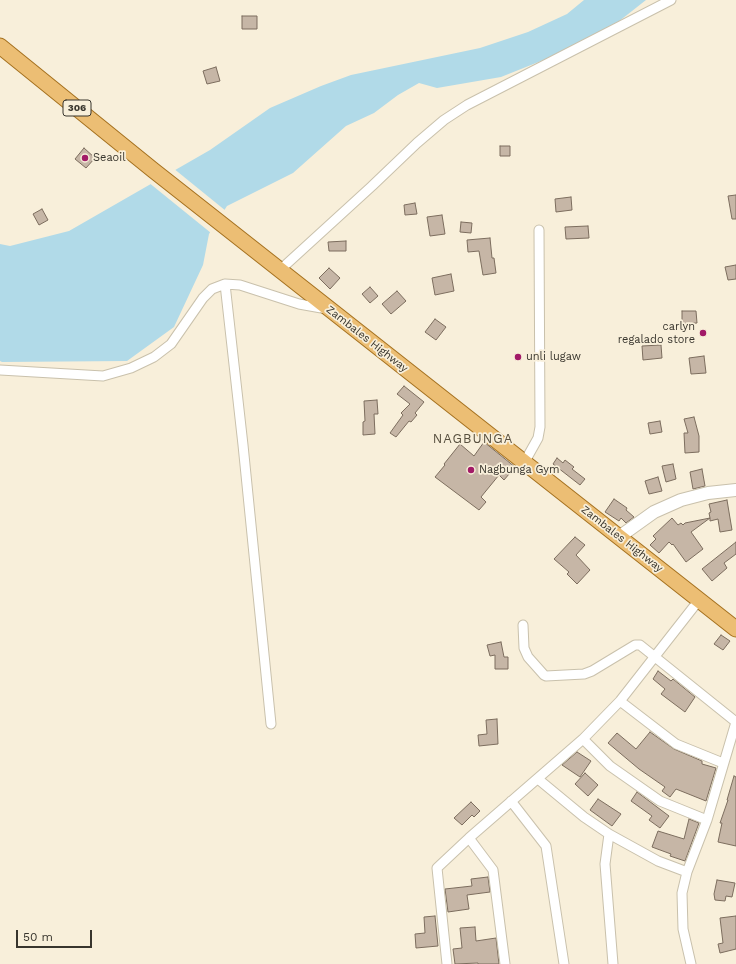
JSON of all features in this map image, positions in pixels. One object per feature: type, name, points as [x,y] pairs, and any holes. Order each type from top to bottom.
[{"type":"main road","name":"Zambales Highway","points":[[0,46],[153,170],[736,630]]},
{"type":"street","points":[[280,270],[417,143],[444,120],[474,101],[671,0]]},
{"type":"street","points":[[524,462],[538,438],[540,427],[539,230]]},
{"type":"street","points":[[0,370],[103,376],[131,368],[154,357],[171,344],[203,298],[212,289],[224,284],[240,285],[299,304],[330,309]]},
{"type":"street","points":[[224,284],[242,438],[271,724]]},
{"type":"street","points":[[619,537],[654,512],[681,500],[708,493],[736,490]]},
{"type":"street","points":[[447,964],[437,868],[469,838],[583,739],[620,702],[699,600]]},
{"type":"street","points":[[523,626],[524,648],[528,657],[541,674],[546,676],[584,674],[640,644],[736,722],[707,820],[687,872],[682,893],[683,929],[691,964]]},
{"type":"street","points":[[620,702],[676,744],[723,763]]},
{"type":"street","points":[[583,739],[610,766],[660,801],[707,820]]},
{"type":"street","points":[[538,779],[574,809],[609,834],[658,861],[687,872]]},
{"type":"street","points":[[511,801],[546,846],[564,964]]},
{"type":"street","points":[[609,834],[605,864],[613,964]]},
{"type":"street","points":[[469,838],[493,870],[505,964]]},
{"type":"water","points":[[584,0],[646,0],[604,33],[501,77],[437,88],[419,83],[398,95],[374,113],[346,126],[293,173],[227,206],[209,234],[203,265],[174,327],[127,361],[0,361],[0,244],[10,246],[69,231],[210,150],[270,108],[321,86],[351,75],[480,48],[528,32],[567,14]]},
{"type":"pier","points":[[173,168],[226,211],[211,233],[148,182]]},
{"type":"building","points":[[242,16],[257,16],[257,29],[242,29]]},
{"type":"building","points":[[216,67],[220,81],[207,84],[203,71]]},
{"type":"building","points":[[500,146],[510,146],[510,156],[500,156]]},
{"type":"building","name":"Seaoil","points":[[84,148],[95,158],[86,168],[75,159]]},
{"type":"building","points":[[736,195],[736,219],[732,219],[728,196]]},
{"type":"building","points":[[571,197],[572,210],[556,212],[555,199]]},
{"type":"building","points":[[415,203],[417,214],[405,215],[404,205]]},
{"type":"building","points":[[42,209],[48,220],[39,225],[33,214]]},
{"type":"building","points":[[442,215],[445,234],[430,236],[427,217]]},
{"type":"building","points":[[461,222],[472,223],[471,233],[460,232]]},
{"type":"building","points":[[588,226],[589,238],[566,239],[565,227]]},
{"type":"building","points":[[490,238],[492,258],[494,258],[496,273],[483,275],[479,251],[468,252],[467,240]]},
{"type":"building","points":[[346,241],[346,251],[329,251],[328,242]]},
{"type":"building","points":[[736,265],[736,279],[728,280],[725,267]]},
{"type":"building","points":[[329,268],[340,278],[330,289],[319,278]]},
{"type":"building","points":[[451,274],[454,291],[435,295],[432,278]]},
{"type":"building","points":[[370,287],[378,296],[370,303],[362,294]]},
{"type":"building","points":[[397,291],[406,301],[391,314],[382,304]]},
{"type":"building","points":[[682,311],[696,311],[697,323],[682,324]]},
{"type":"building","points":[[435,319],[446,327],[436,340],[425,332]]},
{"type":"building","points":[[661,345],[662,358],[643,360],[642,346]]},
{"type":"building","points":[[704,356],[706,373],[691,374],[689,358]]},
{"type":"building","points":[[404,386],[424,402],[415,413],[417,415],[411,422],[409,421],[396,437],[390,433],[403,415],[401,413],[410,404],[397,394]]},
{"type":"building","points":[[377,400],[378,414],[374,414],[375,434],[363,435],[363,422],[365,421],[364,401]]},
{"type":"building","points":[[694,417],[699,436],[699,452],[685,453],[684,433],[688,433],[684,419]]},
{"type":"building","points":[[660,421],[662,432],[650,434],[648,423]]},
{"type":"building","points":[[484,442],[515,467],[504,480],[499,475],[481,497],[486,502],[479,510],[435,477],[460,444],[474,456]]},
{"type":"building","points":[[557,458],[563,463],[565,460],[574,467],[572,469],[585,479],[580,485],[553,464]]},
{"type":"building","points":[[673,464],[676,479],[666,482],[662,466]]},
{"type":"building","points":[[702,469],[705,486],[693,489],[690,472]]},
{"type":"building","points":[[658,477],[662,491],[649,494],[645,481]]},
{"type":"building","points":[[614,499],[627,508],[626,510],[634,517],[626,523],[621,518],[619,521],[605,512]]},
{"type":"building","points":[[727,500],[732,530],[720,532],[718,519],[710,521],[709,513],[711,512],[709,504]]},
{"type":"building","points":[[672,518],[678,525],[681,523],[683,525],[685,523],[710,518],[691,532],[703,549],[686,562],[673,544],[672,545],[669,542],[659,553],[650,545],[656,539],[653,536]]},
{"type":"building","points":[[575,537],[585,545],[576,555],[590,570],[577,584],[567,574],[569,572],[554,559]]},
{"type":"building","points":[[736,542],[736,554],[724,563],[727,568],[712,581],[702,569]]},
{"type":"building","points":[[721,635],[730,641],[723,650],[714,644]]},
{"type":"building","points":[[501,642],[504,657],[508,657],[508,669],[495,669],[495,655],[490,656],[487,645]]},
{"type":"building","points":[[658,671],[671,681],[673,679],[695,697],[685,712],[661,694],[665,689],[653,679]]},
{"type":"building","points":[[497,719],[498,744],[479,746],[478,735],[487,734],[486,720]]},
{"type":"building","points":[[650,732],[674,749],[702,761],[702,764],[716,768],[706,801],[676,789],[670,797],[662,791],[665,787],[639,769],[608,743],[617,733],[636,749]]},
{"type":"building","points":[[577,752],[591,761],[580,777],[562,765]]},
{"type":"building","points":[[585,773],[598,785],[588,796],[575,784]]},
{"type":"building","points":[[734,776],[736,777],[736,846],[718,842],[722,823],[720,823]]},
{"type":"building","points":[[637,792],[669,816],[660,828],[649,820],[652,816],[631,801]]},
{"type":"building","points":[[598,799],[621,814],[612,826],[590,810]]},
{"type":"building","points":[[471,802],[480,811],[474,817],[472,815],[462,825],[454,818]]},
{"type":"building","points":[[689,819],[699,823],[685,861],[670,856],[671,854],[652,847],[658,831],[684,839]]},
{"type":"building","points":[[488,877],[490,892],[467,895],[469,909],[448,912],[445,889],[472,886],[471,879]]},
{"type":"building","points":[[717,880],[735,883],[732,897],[726,896],[725,901],[715,900],[714,894]]},
{"type":"building","points":[[435,916],[438,946],[416,948],[415,934],[425,933],[424,917]]},
{"type":"building","points":[[736,916],[736,949],[720,953],[718,944],[723,943],[720,918]]},
{"type":"building","points":[[475,927],[476,941],[496,938],[499,964],[455,964],[453,949],[462,948],[460,928]]},
{"type":"place","name":"Seaoil","points":[[85,158]]},
{"type":"place","name":"carlyn regalado store","points":[[703,333]]},
{"type":"place","name":"unli lugaw","points":[[518,357]]},
{"type":"place","name":"Nagbunga Gym","points":[[471,470]]},
{"type":"district","name":"NAGBUNGA","points":[[473,439]]}]
